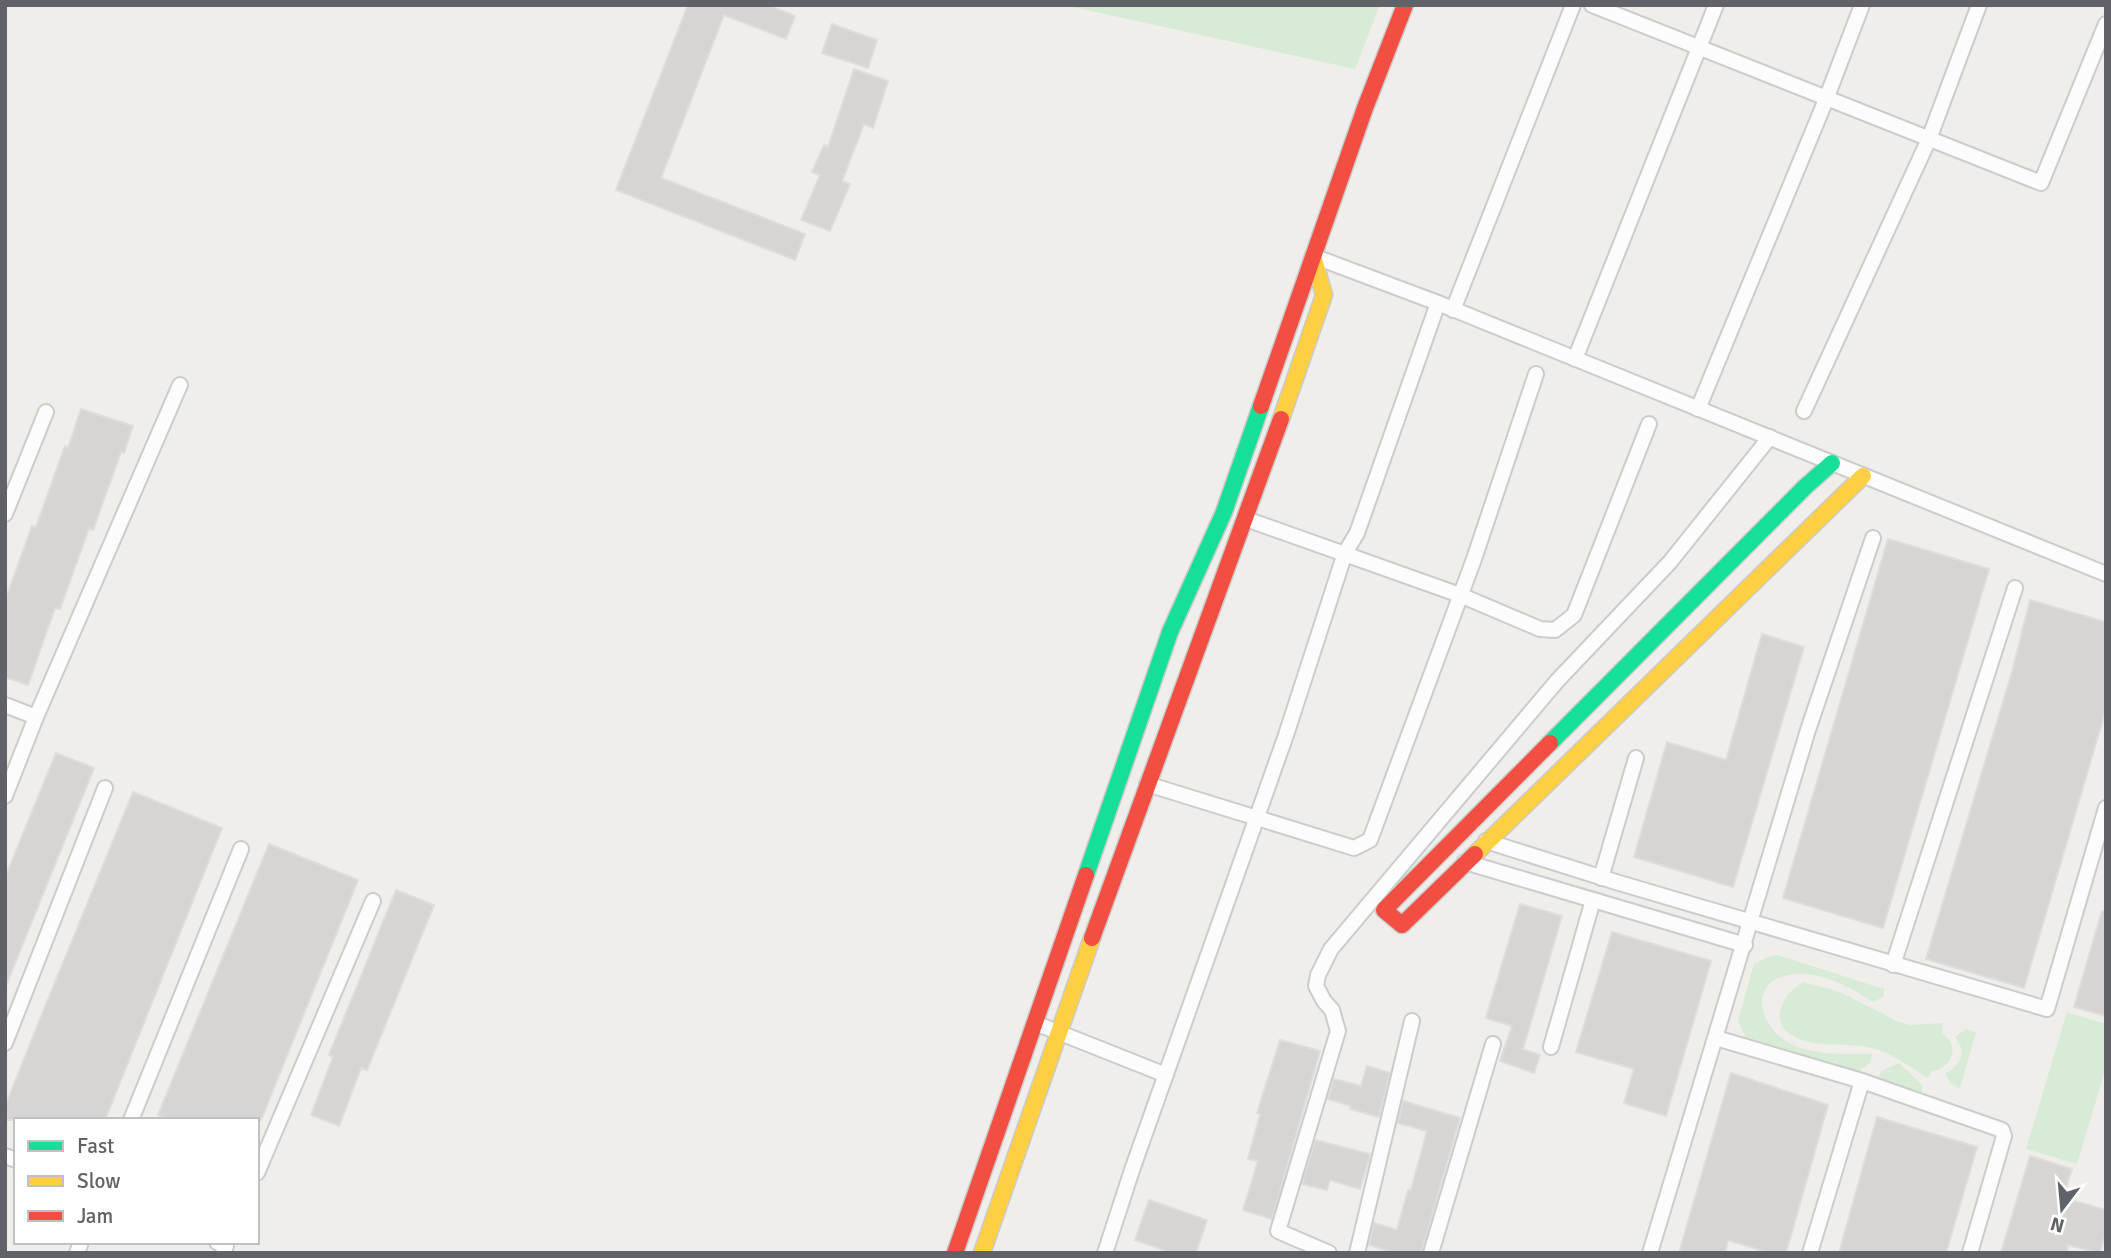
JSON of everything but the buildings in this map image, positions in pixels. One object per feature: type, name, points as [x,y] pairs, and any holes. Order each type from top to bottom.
[{"type":"street","points":[[955,1253],[1171,632],[1224,512],[1365,108],[1405,5]]},
{"type":"street","points":[[1453,310],[1573,5]]},
{"type":"street","points":[[1592,5],[2041,183],[2106,24]]},
{"type":"street","points":[[1575,359],[1716,5]]},
{"type":"street","points":[[1698,409],[1862,5]]},
{"type":"street","points":[[1804,411],[1929,139],[1979,5]]},
{"type":"street","points":[[1313,256],[1438,303],[2106,574]]},
{"type":"street","points":[[982,1253],[1058,1032],[1246,519],[1324,295],[1313,256]]},
{"type":"street","points":[[1105,1253],[1258,817],[1345,553],[1357,533],[1438,303]]},
{"type":"street","points":[[1147,784],[1354,848],[1370,840],[1474,559],[1536,374]]},
{"type":"street","points":[[5,796],[36,717],[180,385]]},
{"type":"street","points":[[5,514],[46,412]]},
{"type":"street","points":[[1246,519],[1460,595],[1540,629],[1555,630],[1574,615],[1648,424]]},
{"type":"street","points":[[1319,1251],[1278,1231],[1338,1031],[1332,1010],[1316,986],[1318,975],[1331,949],[1557,681],[1670,562],[1770,437]]},
{"type":"street","points":[[1832,463],[1805,486],[1384,910],[1402,925],[1863,476]]},
{"type":"street","points":[[1650,1253],[1752,923],[1808,730],[1873,538]]},
{"type":"street","points":[[1893,965],[2015,588]]},
{"type":"street","points":[[5,705],[36,717]]},
{"type":"street","points":[[1138,726],[1165,735]]},
{"type":"street","points":[[1601,878],[1636,758]]},
{"type":"street","points":[[5,1043],[105,788]]},
{"type":"street","points":[[1486,841],[1601,878],[2047,1009],[2106,808]]},
{"type":"street","points":[[132,1118],[241,849]]},
{"type":"street","points":[[1465,862],[1745,945]]},
{"type":"street","points":[[1551,1047],[1593,900]]},
{"type":"street","points":[[259,1168],[373,901]]},
{"type":"street","points":[[1357,1253],[1412,1021]]},
{"type":"street","points":[[1035,1023],[1166,1075]]},
{"type":"street","points":[[1716,1038],[1862,1081],[2002,1130],[2004,1133],[1969,1253]]},
{"type":"street","points":[[1431,1253],[1493,1044]]},
{"type":"street","points":[[1810,1253],[1862,1081]]},
{"type":"green space","points":[[1064,5],[1380,5],[1355,69]]},
{"type":"green space","points":[[1777,955],[1884,989],[1884,996],[1874,1002],[1829,979],[1799,974],[1781,977],[1763,993],[1765,1017],[1772,1029],[1783,1039],[1797,1047],[1815,1051],[1872,1054],[1871,1062],[1855,1074],[1756,1044],[1745,1037],[1738,1021],[1754,964]]},
{"type":"green space","points":[[1804,982],[1840,992],[1899,1022],[1911,1025],[1943,1023],[1942,1034],[1951,1044],[1952,1056],[1945,1066],[1932,1071],[1928,1078],[1896,1058],[1875,1049],[1821,1044],[1790,1034],[1780,1021],[1782,1005],[1791,991]]},
{"type":"green space","points":[[2067,1012],[2106,1024],[2106,1067],[2077,1164],[2026,1149]]},
{"type":"green space","points":[[1966,1029],[1976,1032],[1960,1088],[1951,1084],[1945,1074],[1961,1058],[1961,1048],[1955,1037]]},
{"type":"green space","points":[[1899,1063],[1923,1086],[1921,1094],[1878,1081],[1881,1071]]},
{"type":"traffic: fast","points":[[1086,875],[1170,632],[1224,512],[1261,406]]},
{"type":"traffic: fast","points":[[1550,743],[1832,463]]},
{"type":"traffic: slow","points":[[1281,419],[1324,295],[1313,256]]},
{"type":"traffic: slow","points":[[1475,854],[1863,476]]},
{"type":"traffic: slow","points":[[982,1253],[1092,938]]},
{"type":"traffic: jam","points":[[1261,406],[1365,108],[1405,5]]},
{"type":"traffic: jam","points":[[1092,938],[1281,419]]},
{"type":"traffic: jam","points":[[1475,854],[1402,925],[1384,910],[1550,743]]},
{"type":"traffic: jam","points":[[955,1253],[1086,875]]}]
